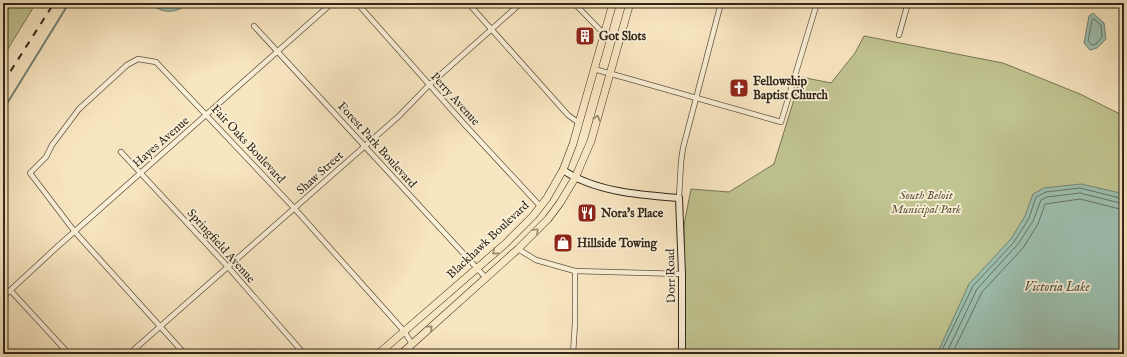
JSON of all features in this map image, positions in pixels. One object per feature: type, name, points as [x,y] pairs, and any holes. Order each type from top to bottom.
[{"type":"main road","name":"Blackhawk Boulevard","points":[[378,354],[504,244],[541,207],[563,170],[579,124],[613,3]]},
{"type":"main road","points":[[401,354],[518,249],[548,219],[560,203],[575,178],[591,141],[630,3]]},
{"type":"street","name":"Hayes Avenue","points":[[3,298],[74,232],[207,116],[332,3]]},
{"type":"street","name":"Perry Avenue","points":[[357,3],[429,85],[541,207]]},
{"type":"street","points":[[468,3],[568,115],[579,124]]},
{"type":"street","name":"Shaw Street","points":[[130,354],[399,116],[429,85],[521,3]]},
{"type":"street","points":[[574,3],[604,34]]},
{"type":"street","points":[[563,170],[575,178],[590,184],[640,194],[679,198],[681,162],[721,3]]},
{"type":"street","points":[[594,70],[781,122],[817,3]]},
{"type":"street","points":[[899,35],[908,3]]},
{"type":"street","name":"Forest Park Boulevard","points":[[254,26],[279,51],[364,146],[486,278]]},
{"type":"street","name":"Fair Oaks Boulevard","points":[[74,232],[30,173],[46,157],[52,145],[79,109],[127,65],[138,59],[156,62],[295,208],[404,331],[412,344]]},
{"type":"street","name":"Springfield Avenue","points":[[122,152],[304,354]]},
{"type":"street","name":"Dorr Road","points":[[679,198],[682,274],[682,354]]},
{"type":"street","points":[[74,232],[185,354]]},
{"type":"street","points":[[518,249],[536,260],[574,271],[682,274]]},
{"type":"street","points":[[573,354],[575,323],[574,271]]},
{"type":"street","points":[[11,291],[69,354]]},
{"type":"green space","points":[[3,3],[36,3],[3,57]]},
{"type":"green space","name":"South Beloit Municipal Park","points":[[864,36],[1003,63],[1080,94],[1124,116],[1124,354],[685,354],[684,225],[691,189],[729,192],[774,164],[801,77],[831,83],[855,53]]},
{"type":"water","points":[[149,3],[189,3],[174,11],[164,11]]},
{"type":"water","points":[[1093,13],[1104,23],[1106,39],[1097,48],[1090,50],[1084,43],[1089,16]]},
{"type":"water","name":"Victoria Lake","points":[[1081,184],[1120,193],[1124,196],[1124,354],[937,354],[969,284],[1011,239],[1025,216],[1033,194],[1044,188]]},
{"type":"waterway","points":[[3,110],[69,3]]},
{"type":"railway","points":[[3,83],[54,3]]},
{"type":"place","name":"Got Slots","points":[[585,36]]},
{"type":"place","name":"Fellowship Baptist Church","points":[[739,88]]},
{"type":"place","name":"Nora's Place","points":[[587,213]]},
{"type":"place","name":"Hillside Towing","points":[[563,243]]}]
